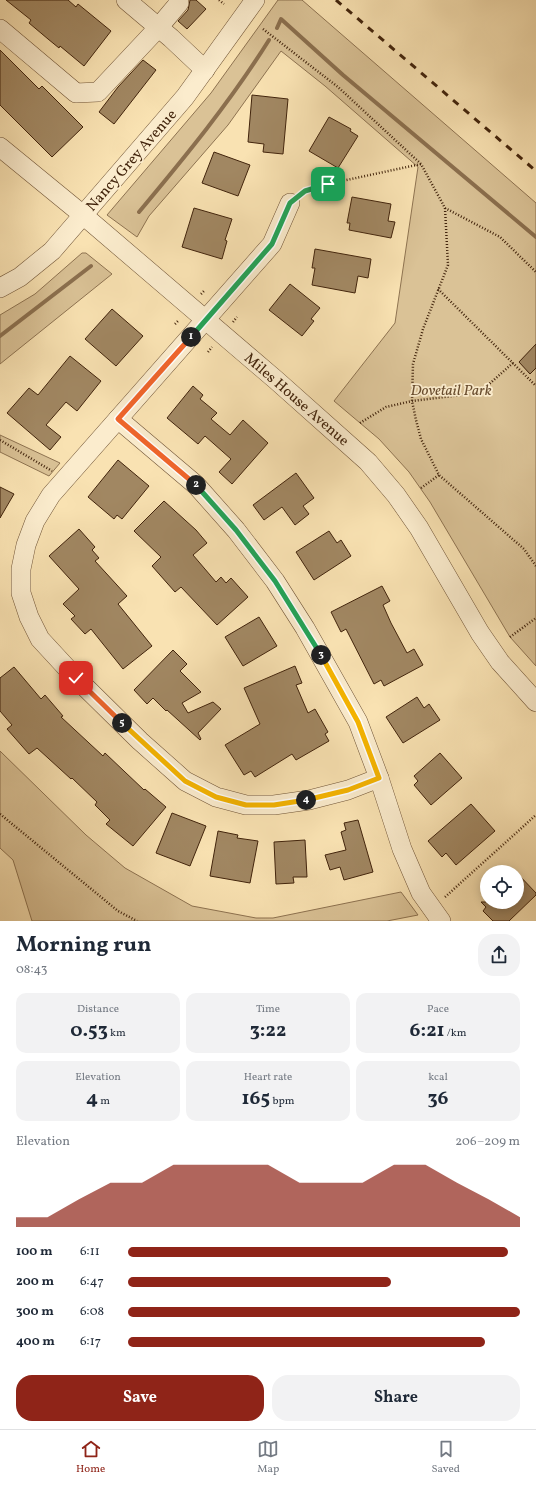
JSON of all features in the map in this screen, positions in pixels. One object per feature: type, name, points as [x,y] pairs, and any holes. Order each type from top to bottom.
[{"type":"street","points":[[126,0],[205,70]]},
{"type":"street","points":[[0,28],[76,93],[98,92],[158,28],[179,3],[178,0]]},
{"type":"street","name":"Nancy Grey Avenue","points":[[0,288],[20,277],[52,251],[185,98],[250,8]]},
{"type":"street","name":"Miles House Avenue","points":[[3,155],[83,215],[335,431],[368,462],[392,489],[419,528],[480,632],[500,662],[536,702]]},
{"type":"street","points":[[290,203],[272,244],[206,321],[51,495],[35,521],[26,545],[21,569],[21,593],[29,618],[40,639],[76,678],[140,741],[185,781],[216,797],[246,805],[274,805],[309,800],[348,790],[379,778]]},
{"type":"street","points":[[118,419],[196,485],[236,530],[275,581],[305,628],[358,722],[379,778],[405,857],[421,892],[441,921]]},
{"type":"path","points":[[219,0],[224,4]]},
{"type":"path","points":[[264,29],[338,87],[421,164],[445,208],[448,265],[423,329],[413,364],[412,401],[421,439],[439,474],[524,549],[536,566]]},
{"type":"path","points":[[290,203],[305,191],[328,184],[421,164]]},
{"type":"path","points":[[445,208],[500,237],[536,272]]},
{"type":"path","points":[[438,289],[536,386]]},
{"type":"path","points":[[201,294],[205,290]]},
{"type":"path","points":[[233,322],[237,317]]},
{"type":"path","points":[[175,324],[179,320]]},
{"type":"path","points":[[208,352],[212,347]]},
{"type":"path","points":[[360,423],[386,407],[412,401],[469,394],[487,386],[513,363]]},
{"type":"path","points":[[0,440],[49,469],[64,481]]},
{"type":"path","points":[[420,488],[439,474]]},
{"type":"path","points":[[510,636],[536,618]]},
{"type":"path","points":[[0,814],[118,911],[137,921]]},
{"type":"path","points":[[445,897],[536,815]]},
{"type":"green space","name":"Dovetail Park","points":[[278,0],[302,0],[536,203],[536,666],[510,637],[430,502],[409,472],[379,439],[334,401],[395,323],[418,167],[325,86],[281,51],[228,125],[149,216],[137,237],[107,215],[211,93]]},
{"type":"green space","points":[[82,253],[86,253],[112,274],[0,364],[0,315],[35,294]]},
{"type":"green space","points":[[0,435],[60,463],[49,476],[0,452]]},
{"type":"green space","points":[[0,751],[86,835],[125,868],[192,906],[256,918],[273,918],[401,892],[418,915],[387,921],[32,921],[13,860],[0,848]]},
{"type":"building","points":[[6,0],[68,0],[76,7],[78,4],[111,31],[84,66],[60,46],[59,48],[29,23],[31,20]]},
{"type":"building","points":[[190,0],[196,0],[206,9],[187,29],[178,21],[188,10]]},
{"type":"building","points":[[0,50],[39,89],[42,86],[83,127],[52,157],[0,105]]},
{"type":"building","points":[[143,60],[156,70],[114,124],[99,112],[118,87]]},
{"type":"building","points":[[252,95],[288,99],[283,154],[263,152],[264,144],[248,142]]},
{"type":"building","points":[[329,117],[351,129],[350,131],[358,136],[338,168],[309,151]]},
{"type":"building","points":[[214,152],[250,165],[238,196],[202,183]]},
{"type":"building","points":[[352,197],[391,204],[388,221],[395,222],[391,238],[349,230],[350,223],[347,223]]},
{"type":"building","points":[[194,208],[232,219],[225,240],[227,241],[222,259],[182,247]]},
{"type":"building","points":[[315,249],[371,259],[368,278],[358,276],[355,293],[312,285],[315,268],[312,268]]},
{"type":"building","points":[[290,284],[320,308],[311,319],[314,321],[302,336],[269,310]]},
{"type":"building","points":[[112,309],[143,336],[116,366],[85,339]]},
{"type":"building","points":[[536,344],[536,368],[530,374],[519,362]]},
{"type":"building","points":[[70,356],[101,381],[77,411],[66,402],[46,425],[61,437],[50,450],[7,413],[29,388],[38,395]]},
{"type":"building","points":[[193,386],[203,395],[200,399],[217,413],[211,419],[230,435],[243,420],[268,443],[232,484],[219,472],[231,459],[205,436],[198,444],[167,418]]},
{"type":"building","points":[[118,460],[149,486],[122,519],[117,515],[114,519],[88,497]]},
{"type":"building","points":[[296,473],[314,498],[303,506],[309,514],[295,525],[282,507],[264,520],[253,505]]},
{"type":"building","points":[[0,487],[14,494],[0,518]]},
{"type":"building","points":[[164,501],[196,530],[207,543],[193,555],[216,582],[221,577],[226,583],[231,578],[248,597],[217,625],[181,587],[175,592],[152,566],[161,557],[134,531]]},
{"type":"building","points":[[79,529],[95,547],[92,550],[99,558],[95,561],[127,596],[118,604],[152,646],[123,669],[91,629],[85,634],[71,619],[75,616],[63,604],[79,589],[49,556]]},
{"type":"building","points":[[329,531],[337,543],[341,540],[351,556],[314,580],[296,552]]},
{"type":"building","points":[[382,586],[390,601],[383,605],[391,623],[407,653],[414,649],[423,665],[384,686],[381,680],[374,684],[346,629],[341,632],[331,612]]},
{"type":"building","points":[[259,617],[277,646],[243,666],[225,637]]},
{"type":"building","points":[[173,650],[187,664],[180,671],[201,692],[182,703],[188,713],[213,702],[221,709],[198,733],[201,739],[200,740],[153,698],[147,704],[134,690]]},
{"type":"building","points":[[295,666],[302,683],[296,685],[308,713],[315,709],[328,732],[325,734],[329,741],[296,760],[292,754],[255,777],[251,771],[244,775],[225,745],[260,724],[244,688]]},
{"type":"building","points":[[14,667],[41,699],[45,695],[63,716],[61,717],[103,756],[105,753],[144,790],[145,789],[166,807],[133,846],[106,824],[110,820],[95,805],[97,802],[72,778],[71,779],[37,748],[29,754],[7,729],[12,725],[0,711],[0,678]]},
{"type":"building","points":[[417,697],[424,708],[429,704],[440,720],[403,743],[386,717]]},
{"type":"building","points":[[440,753],[462,778],[431,805],[414,785],[418,781],[414,776]]},
{"type":"building","points":[[471,804],[495,831],[456,865],[446,853],[442,857],[428,841]]},
{"type":"building","points":[[172,813],[206,826],[190,866],[156,853]]},
{"type":"building","points":[[358,820],[373,872],[344,880],[340,867],[330,870],[325,855],[346,850],[341,832],[346,830],[344,823]]},
{"type":"building","points":[[218,831],[238,835],[237,838],[258,841],[250,883],[210,876]]},
{"type":"building","points":[[305,840],[307,877],[293,877],[294,883],[276,884],[274,842]]},
{"type":"building","points":[[524,880],[536,893],[536,895],[524,907]]},
{"type":"building","points":[[484,909],[521,909],[509,921],[493,921],[483,911]]},
{"type":"waterway","points":[[277,28],[281,19],[343,75],[536,237]]},
{"type":"waterway","points":[[139,212],[223,107],[269,40]]},
{"type":"waterway","points":[[0,336],[91,266]]},
{"type":"railway","points":[[336,0],[536,171]]},
{"type":"route","points":[[76,678],[140,741],[185,781],[216,797],[246,805],[274,805],[309,800],[348,790],[379,778],[358,722],[305,628],[275,581],[236,530],[196,485],[118,419],[206,321],[272,244],[290,203],[305,191],[328,184]]}]
